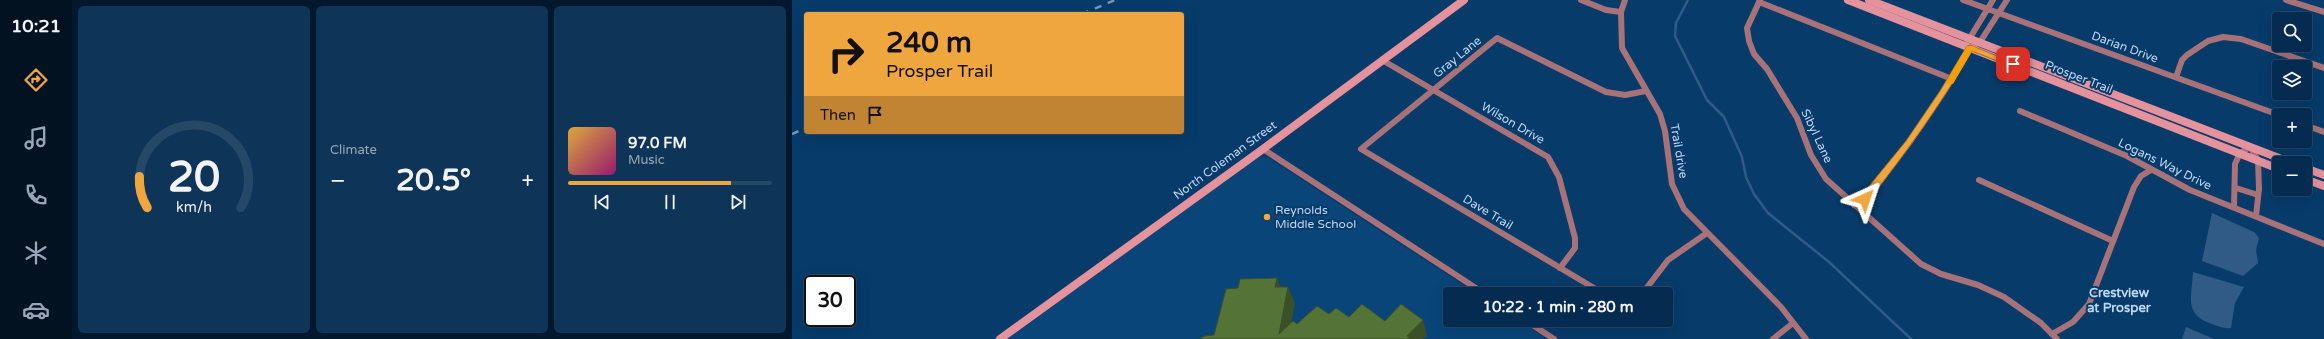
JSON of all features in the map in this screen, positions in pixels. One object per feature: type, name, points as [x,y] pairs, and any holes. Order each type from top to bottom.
[{"type":"main road","name":"North Coleman Street","points":[[1000,339],[1464,0]]},
{"type":"main road","name":"Prosper Trail","points":[[1848,0],[2272,166]]},
{"type":"main road","name":"Prosper Trail","points":[[1869,0],[2274,156]]},
{"type":"main road","points":[[2312,171],[2324,175]]},
{"type":"main road","points":[[2312,182],[2324,186]]},
{"type":"street","points":[[1581,0],[1606,10],[1621,12]]},
{"type":"street","name":"Trail drive","points":[[1625,0],[1621,12],[1622,48],[1660,114],[1665,131],[1672,184],[1684,209],[1781,307],[1806,339]]},
{"type":"street","name":"Darian Drive","points":[[1963,0],[2272,112]]},
{"type":"street","points":[[1970,47],[1968,38],[1993,0]]},
{"type":"street","points":[[1854,205],[1865,199],[1874,189],[1909,143],[1952,79],[1970,47],[1980,42],[2007,0]]},
{"type":"street","points":[[2286,0],[2324,12]]},
{"type":"street","points":[[1760,1],[1952,79]]},
{"type":"street","name":"Sibyl Lane","points":[[1760,1],[1746,28],[1754,54],[1786,98],[1797,118],[1818,167],[1826,179],[1921,264],[1934,271],[1978,285],[2004,297],[2018,306],[2054,336]]},
{"type":"street","points":[[2176,77],[2182,60],[2193,50],[2212,40],[2232,37],[2324,68]]},
{"type":"street","name":"Gray Lane","points":[[1361,149],[1498,38],[1606,92],[1625,95],[1646,91]]},
{"type":"street","name":"Wilson Drive","points":[[1382,60],[1533,146],[1548,157],[1555,166],[1575,238],[1575,248],[1560,268]]},
{"type":"street","name":"Logans Way Drive","points":[[2020,111],[2127,156],[2190,190],[2324,244]]},
{"type":"street","points":[[2312,128],[2324,132]]},
{"type":"street","points":[[2234,207],[2236,188],[2235,164],[2240,153],[2250,147],[2258,160],[2258,195],[2256,216]]},
{"type":"street","points":[[1262,149],[1474,287]]},
{"type":"street","name":"Dave Trail","points":[[1361,149],[1592,287]]},
{"type":"street","points":[[2054,336],[2073,322],[2089,304],[2134,187],[2141,176],[2151,170]]},
{"type":"street","points":[[1979,180],[2113,241]]},
{"type":"street","points":[[2236,188],[2258,195]]},
{"type":"street","points":[[1647,287],[1668,260],[1707,233]]},
{"type":"street","points":[[1773,339],[1781,330],[1793,323]]},
{"type":"street","points":[[1536,327],[1554,339]]},
{"type":"shaded area","name":"Reynolds Middle School","points":[[1259,156],[1268,158],[1466,287],[1443,287],[1443,327],[1529,327],[1547,339],[1008,339]]},
{"type":"shaded area","points":[[2212,213],[2254,232],[2259,238],[2256,250],[2258,263],[2243,276],[2202,261]]},
{"type":"shaded area","points":[[2193,272],[2244,287],[2235,303],[2231,328],[2223,328],[2203,320],[2193,310],[2191,297]]},
{"type":"shaded area","points":[[2186,327],[2214,339],[2182,339]]},
{"type":"building","points":[[1277,278],[1275,287],[1288,287],[1279,334],[1293,321],[1297,324],[1317,306],[1329,314],[1336,308],[1349,317],[1362,304],[1385,321],[1401,304],[1423,320],[1407,336],[1411,339],[1200,339],[1204,336],[1214,335],[1226,289],[1238,288],[1240,279]]},
{"type":"waterway","points":[[1688,0],[1676,23],[1675,36],[1707,100],[1724,117],[1742,157],[1746,177],[1754,194],[1768,213],[1829,262],[1911,339]]},
{"type":"railway","points":[[1087,12],[1115,0]]},
{"type":"railway","points":[[792,134],[804,129]]},
{"type":"slow traffic","points":[[1950,82],[1970,47],[1976,50]]},
{"type":"place","name":"Reynolds Middle School","points":[[1267,217]]},
{"type":"district","name":"Crestview at Prosper","points":[[2119,300]]},
{"type":"route","points":[[1865,199],[1909,143],[1943,93],[1970,47],[2013,64]]}]
